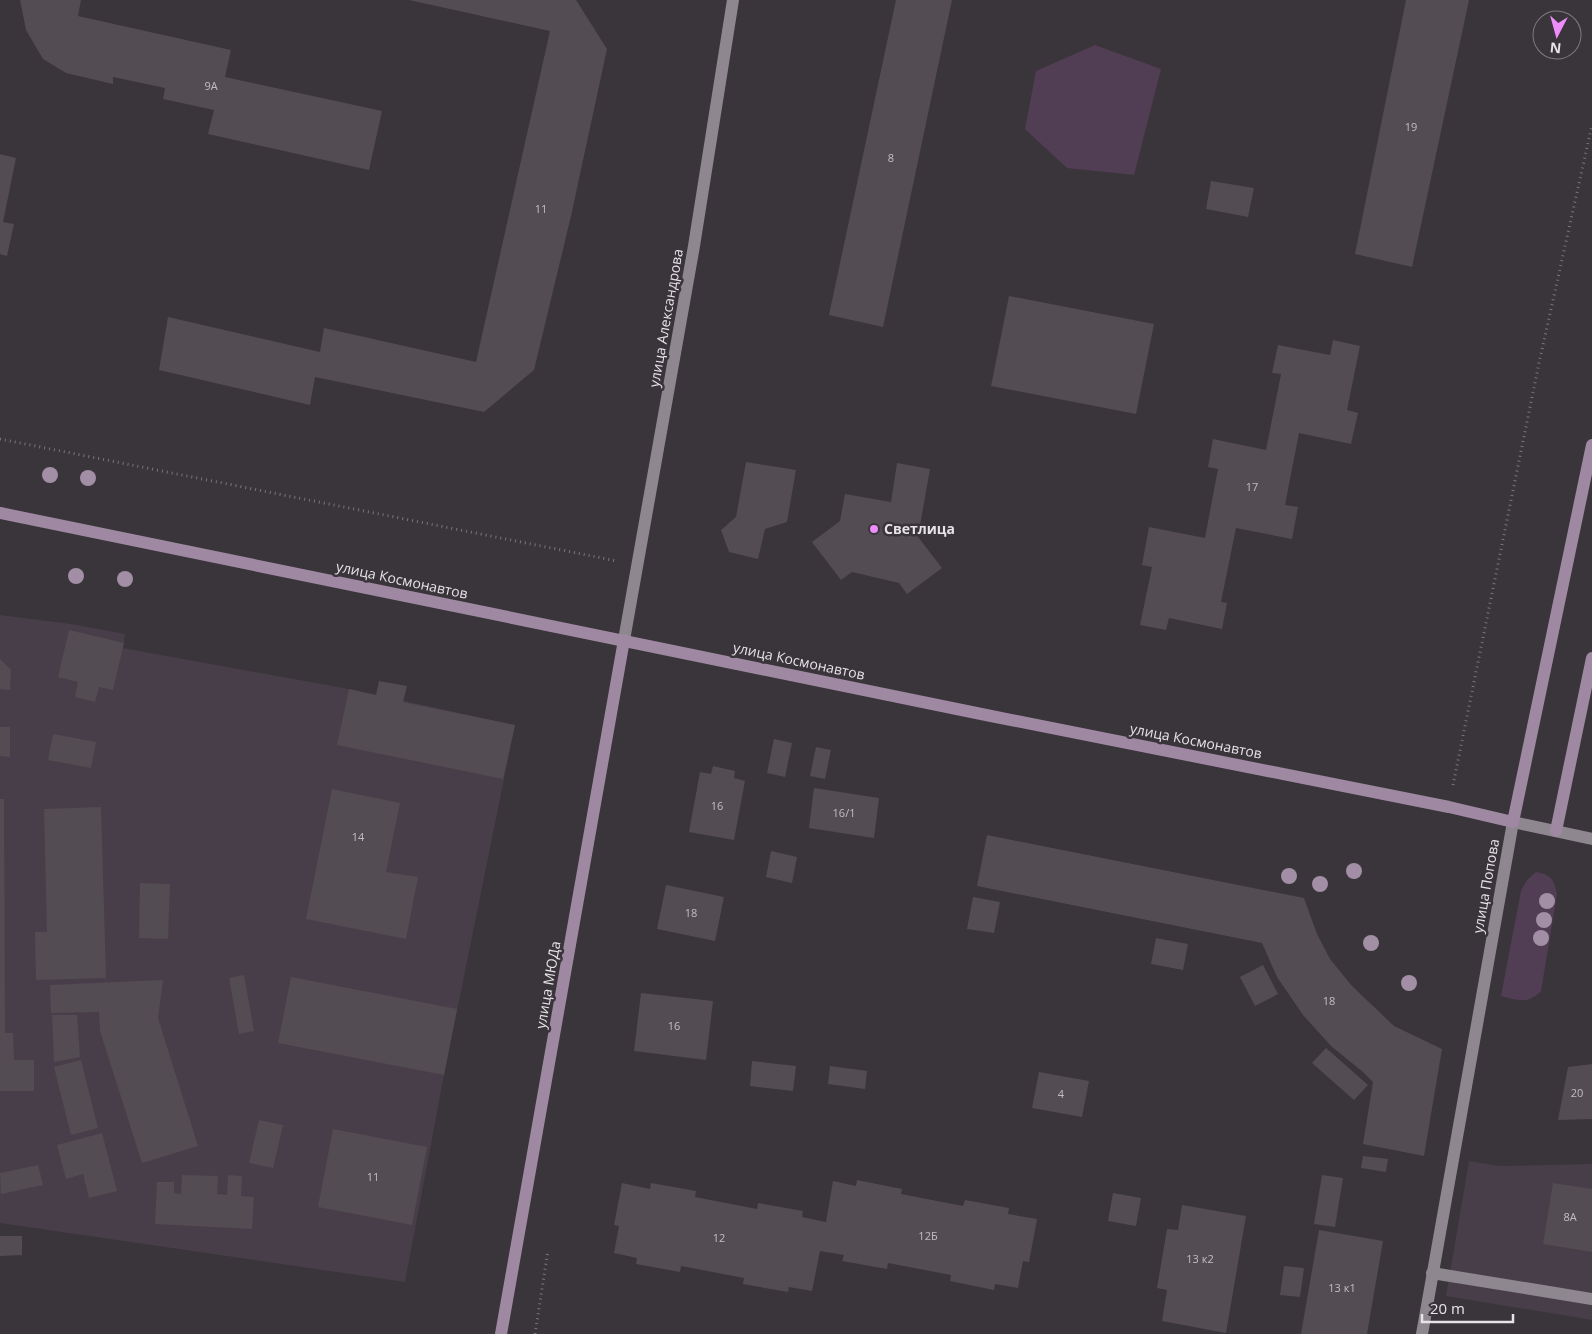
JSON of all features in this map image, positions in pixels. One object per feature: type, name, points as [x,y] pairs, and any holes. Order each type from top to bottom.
[{"type":"main road","name":"улица Попова","points":[[1513,822],[1592,445]]},
{"type":"main road","name":"улица Космонавтов","points":[[0,513],[1449,807],[1513,822]]},
{"type":"main road","name":"улица МЮДа","points":[[501,1334],[624,640]]},
{"type":"main road","points":[[1556,831],[1592,658]]},
{"type":"street","name":"улица Александрова","points":[[624,640],[694,246],[733,0]]},
{"type":"street","name":"улица Космонавтов","points":[[1513,822],[1592,839]]},
{"type":"street","name":"улица Попова","points":[[1422,1334],[1513,822]]},
{"type":"street","points":[[1432,1273],[1592,1299]]},
{"type":"path","points":[[1449,807],[1539,363],[1592,125]]},
{"type":"path","points":[[0,439],[638,565]]},
{"type":"path","points":[[535,1334],[548,1250]]},
{"type":"shaded area","points":[[1095,45],[1161,69],[1134,175],[1067,168],[1025,129],[1036,71]]},
{"type":"shaded area","points":[[0,615],[71,624],[125,634],[123,648],[349,689],[515,725],[444,1075],[405,1282],[0,1223]]},
{"type":"shaded area","points":[[1536,872],[1551,879],[1557,894],[1541,991],[1527,1000],[1517,1000],[1501,996],[1521,891],[1527,880]]},
{"type":"shaded area","points":[[1469,1161],[1499,1166],[1592,1164],[1592,1320],[1446,1296]]},
{"type":"building","points":[[20,0],[81,0],[78,16],[231,50],[225,77],[382,111],[369,170],[208,134],[214,110],[163,99],[165,88],[113,77],[113,84],[66,73],[43,59],[26,30]]},
{"type":"building","points":[[409,0],[576,0],[607,49],[571,216],[534,370],[484,412],[315,377],[310,405],[159,370],[168,317],[320,352],[324,328],[476,362],[550,31]]},
{"type":"building","points":[[896,0],[952,0],[883,327],[829,315]]},
{"type":"building","points":[[1406,0],[1469,0],[1412,267],[1355,254]]},
{"type":"building","points":[[0,154],[16,158],[3,222],[14,224],[7,256],[0,254]]},
{"type":"building","points":[[1211,181],[1254,188],[1248,217],[1206,209]]},
{"type":"building","points":[[1009,296],[1154,324],[1136,414],[991,386]]},
{"type":"building","points":[[1333,340],[1360,346],[1347,410],[1358,413],[1351,444],[1299,433],[1285,505],[1298,507],[1292,539],[1236,528],[1221,602],[1227,603],[1222,629],[1169,618],[1166,630],[1140,625],[1152,567],[1142,565],[1149,527],[1205,538],[1218,469],[1208,467],[1213,439],[1266,450],[1281,374],[1272,373],[1278,345],[1330,355]]},
{"type":"building","points":[[746,462],[796,470],[787,522],[765,529],[758,559],[729,552],[721,530],[736,517]]},
{"type":"building","name":"Светлица","points":[[897,463],[930,469],[918,537],[942,568],[907,594],[899,583],[852,572],[841,580],[812,542],[840,521],[845,494],[891,502]]},
{"type":"building","points":[[69,630],[124,643],[113,690],[99,687],[95,702],[75,697],[78,682],[58,677]]},
{"type":"building","points":[[0,659],[11,670],[10,690],[0,689]]},
{"type":"building","points":[[379,681],[407,686],[403,702],[515,725],[503,779],[337,745],[349,689],[376,695]]},
{"type":"building","points":[[0,727],[10,727],[10,757],[0,756]]},
{"type":"building","points":[[53,734],[96,742],[91,768],[48,760]]},
{"type":"building","points":[[774,739],[792,743],[785,777],[767,773]]},
{"type":"building","points":[[816,747],[831,750],[825,779],[810,776]]},
{"type":"building","points":[[713,766],[735,771],[734,778],[745,781],[734,840],[689,832],[700,772],[711,774]]},
{"type":"building","points":[[814,788],[879,798],[874,838],[809,828]]},
{"type":"building","points":[[332,789],[400,803],[386,872],[418,877],[406,939],[306,919]]},
{"type":"building","points":[[0,799],[4,799],[5,1033],[13,1033],[14,1060],[34,1060],[34,1091],[0,1091]]},
{"type":"building","points":[[101,807],[106,978],[36,980],[35,932],[47,932],[44,809]]},
{"type":"building","points":[[987,835],[1304,898],[1317,934],[1330,959],[1352,986],[1394,1026],[1442,1049],[1424,1156],[1363,1144],[1373,1082],[1331,1046],[1303,1015],[1277,977],[1262,943],[977,886]]},
{"type":"building","points":[[771,851],[797,857],[792,883],[766,877]]},
{"type":"building","points":[[140,883],[170,884],[168,939],[139,938]]},
{"type":"building","points":[[666,885],[724,897],[715,941],[657,929]]},
{"type":"building","points":[[973,897],[1000,902],[994,933],[967,929]]},
{"type":"building","points":[[1156,938],[1188,944],[1183,970],[1151,964]]},
{"type":"building","points":[[1263,965],[1278,994],[1255,1006],[1240,977]]},
{"type":"building","points":[[244,975],[254,1031],[239,1034],[229,978]]},
{"type":"building","points":[[291,977],[457,1009],[444,1075],[278,1043]]},
{"type":"building","points":[[163,980],[158,1018],[198,1146],[142,1163],[100,1031],[99,1012],[51,1013],[50,985]]},
{"type":"building","points":[[641,993],[713,1001],[706,1060],[634,1051]]},
{"type":"building","points":[[52,1015],[77,1015],[80,1057],[54,1062]]},
{"type":"building","points":[[1326,1048],[1368,1085],[1354,1100],[1312,1063]]},
{"type":"building","points":[[81,1060],[98,1128],[71,1135],[54,1067]]},
{"type":"building","points":[[752,1061],[796,1066],[793,1091],[750,1086]]},
{"type":"building","points":[[1592,1064],[1592,1119],[1558,1120],[1568,1067]]},
{"type":"building","points":[[830,1066],[867,1071],[865,1089],[828,1084]]},
{"type":"building","points":[[1039,1072],[1089,1081],[1082,1117],[1032,1108]]},
{"type":"building","points":[[259,1120],[283,1125],[273,1168],[249,1163]]},
{"type":"building","points":[[333,1129],[427,1147],[412,1225],[318,1207]]},
{"type":"building","points":[[102,1133],[117,1191],[89,1198],[83,1174],[66,1179],[57,1145]]},
{"type":"building","points":[[1363,1156],[1388,1159],[1386,1172],[1361,1168]]},
{"type":"building","points":[[38,1165],[43,1185],[1,1194],[0,1173]]},
{"type":"building","points":[[182,1175],[218,1176],[217,1194],[227,1195],[228,1175],[242,1176],[241,1196],[254,1197],[252,1229],[155,1224],[157,1182],[174,1182],[174,1193],[181,1194]]},
{"type":"building","points":[[1322,1175],[1343,1178],[1335,1227],[1314,1224]]},
{"type":"building","points":[[857,1180],[902,1189],[901,1194],[963,1206],[965,1200],[1009,1208],[1008,1214],[1037,1219],[1029,1262],[1023,1261],[1018,1288],[995,1284],[994,1290],[950,1281],[951,1275],[888,1263],[887,1269],[842,1261],[844,1255],[820,1251],[812,1291],[789,1287],[788,1292],[743,1284],[744,1278],[681,1266],[680,1272],[636,1264],[637,1258],[614,1253],[619,1226],[614,1225],[622,1183],[650,1189],[651,1183],[696,1191],[695,1197],[757,1209],[758,1203],[803,1211],[802,1217],[826,1222],[833,1181],[856,1186]]},
{"type":"building","points":[[1553,1183],[1592,1189],[1592,1252],[1543,1244]]},
{"type":"building","points":[[1113,1193],[1141,1198],[1136,1226],[1108,1221]]},
{"type":"building","points":[[1182,1205],[1246,1216],[1226,1333],[1162,1321],[1167,1290],[1157,1288],[1167,1229],[1178,1230]]},
{"type":"building","points":[[1319,1230],[1383,1241],[1367,1334],[1301,1334]]},
{"type":"building","points":[[0,1236],[22,1236],[22,1255],[0,1256]]},
{"type":"building","points":[[1284,1266],[1304,1268],[1300,1297],[1280,1295]]},
{"type":"place","name":"Светлица","points":[[874,529]]}]
